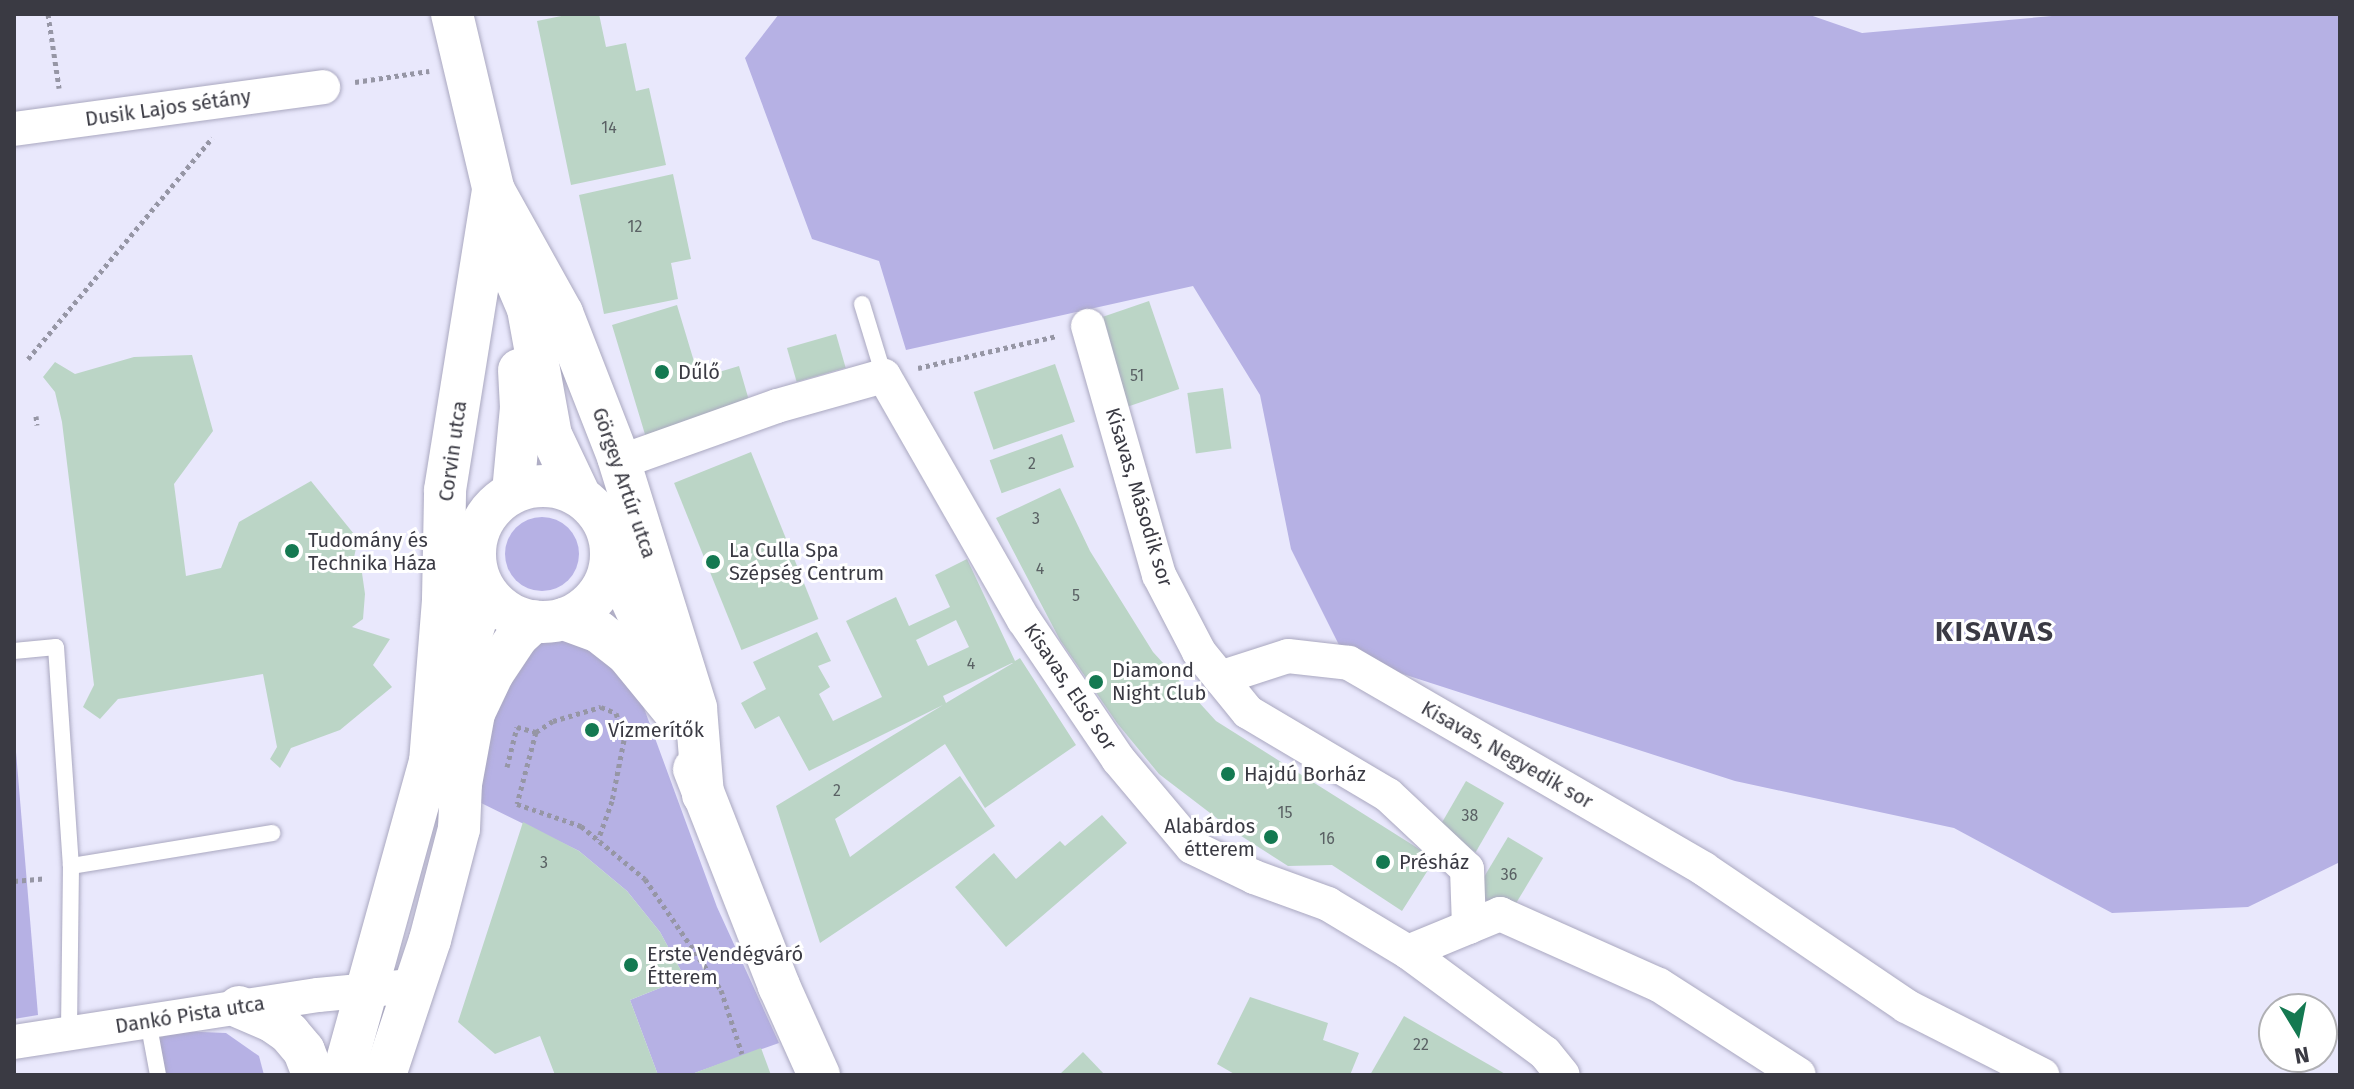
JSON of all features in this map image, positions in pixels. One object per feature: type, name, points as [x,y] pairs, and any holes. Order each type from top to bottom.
[{"type":"street","name":"Görgey Artúr utca","points":[[452,14],[514,276],[528,309],[551,435],[580,496]]},
{"type":"street","name":"Dusik Lajos sétány","points":[[14,129],[323,87]]},
{"type":"street","name":"Görgey Artúr utca","points":[[493,189],[562,313],[618,457],[696,708],[703,795]]},
{"type":"street","name":"Corvin utca","points":[[430,762],[443,599],[445,490],[493,189]]},
{"type":"street","name":"Görgey Artúr utca","points":[[513,492],[521,408],[514,276]]},
{"type":"street","name":"Kisavas, Második sor","points":[[1092,339],[1159,575],[1199,652],[1248,712],[1388,795],[1467,869],[1469,927]]},
{"type":"street","points":[[618,457],[631,458],[777,406],[884,376]]},
{"type":"street","name":"Kisavas, Első sor","points":[[884,376],[1024,620],[1118,759],[1192,847],[1254,877],[1328,904],[1408,952],[1545,1053],[1563,1075]]},
{"type":"street","points":[[385,1075],[412,986],[430,940],[459,829],[461,784],[474,713],[493,673],[517,637],[597,596],[607,577],[611,555],[608,532],[597,512],[580,496],[558,487],[535,486],[513,492],[494,506],[480,525],[475,559],[485,592],[498,606],[549,620]]},
{"type":"street","name":"Görgey Artúr utca","points":[[611,555],[668,683],[673,710],[703,795],[779,986],[819,1075]]},
{"type":"street","name":"Corvin utca","points":[[343,1075],[430,762],[485,592]]},
{"type":"street","name":"Görgey Artúr utca","points":[[549,620],[599,632],[627,654],[673,710]]},
{"type":"street","name":"Kisavas, Negyedik sor","points":[[1220,678],[1288,656],[1349,663],[1704,869],[1906,1006],[2042,1075]]},
{"type":"street","points":[[1408,952],[1500,914],[1659,985],[1799,1075]]},
{"type":"street","name":"Dankó Pista utca","points":[[14,1042],[366,989],[412,986]]},
{"type":"street","points":[[239,1007],[272,1021],[289,1033],[304,1051],[313,1075]]},
{"type":"lane","points":[[862,304],[884,376]]},
{"type":"lane","points":[[14,651],[56,647],[71,866],[69,1034]]},
{"type":"lane","points":[[71,866],[272,833]]},
{"type":"lane","points":[[148,1021],[158,1075]]},
{"type":"path","points":[[48,14],[64,122]]},
{"type":"path","points":[[323,87],[464,66]]},
{"type":"path","points":[[28,359],[245,98]]},
{"type":"path","points":[[884,376],[1057,336],[1092,339]]},
{"type":"path","points":[[36,416],[37,425]]},
{"type":"path","points":[[598,840],[612,801],[624,740],[616,713],[601,707],[553,721],[536,732],[517,804],[581,826],[645,879],[721,990],[742,1054]]},
{"type":"path","points":[[506,771],[517,727],[536,732]]},
{"type":"shaded area","points":[[779,14],[1807,14],[1862,33],[2075,14],[2340,14],[2340,862],[2248,907],[2112,913],[1954,828],[1735,781],[1344,655],[1291,549],[1260,395],[1193,286],[906,350],[879,261],[812,239],[745,58]]},
{"type":"shaded area","points":[[542,517],[556,520],[568,528],[576,540],[579,554],[576,568],[568,580],[556,588],[542,591],[528,588],[516,580],[508,568],[505,554],[508,540],[516,528],[528,520]]},
{"type":"shaded area","points":[[569,632],[630,670],[717,907],[779,1043],[689,1075],[658,1075],[630,1000],[685,978],[660,932],[627,891],[579,851],[471,798],[493,687],[525,650]]},
{"type":"shaded area","points":[[14,728],[38,1015],[14,1019]]},
{"type":"shaded area","points":[[178,1031],[226,1033],[259,1056],[264,1075],[157,1075],[154,1040]]},
{"type":"building","points":[[571,14],[599,14],[606,47],[626,43],[636,91],[649,88],[666,165],[571,185],[537,21]]},
{"type":"building","points":[[673,174],[691,259],[671,263],[678,299],[604,314],[579,195]]},
{"type":"building","points":[[1149,301],[1179,389],[1128,407],[1098,319]]},
{"type":"building","name":"Dűlő","points":[[677,305],[699,378],[739,366],[750,404],[647,441],[612,325]]},
{"type":"building","points":[[836,334],[846,368],[797,382],[787,348]]},
{"type":"building","name":"Tudomány és Technika Háza","points":[[192,355],[213,431],[174,484],[186,576],[221,568],[239,522],[311,481],[358,539],[353,562],[362,573],[365,594],[363,619],[352,627],[390,639],[373,665],[392,687],[340,730],[291,748],[280,768],[270,759],[277,747],[263,674],[118,699],[100,719],[83,707],[94,685],[62,422],[55,392],[43,377],[55,362],[75,374],[134,357]]},
{"type":"building","points":[[1055,364],[1075,422],[994,450],[974,392]]},
{"type":"building","points":[[1223,388],[1231,448],[1196,453],[1187,393]]},
{"type":"building","points":[[1062,434],[1074,467],[1002,493],[990,460]]},
{"type":"building","points":[[751,452],[818,619],[741,650],[674,483]]},
{"type":"building","points":[[1060,488],[1090,551],[1153,652],[1216,721],[1435,859],[1402,911],[1332,865],[1288,866],[1235,832],[1159,774],[1117,723],[1060,640],[996,518]]},
{"type":"building","points":[[967,559],[1015,661],[1020,658],[1076,745],[985,808],[945,744],[835,819],[850,857],[960,776],[995,826],[820,943],[776,806],[943,705],[809,771],[779,716],[755,729],[741,703],[766,689],[753,662],[817,632],[831,661],[818,666],[830,687],[819,694],[833,721],[882,697],[846,621],[896,597],[909,626],[950,607],[935,575]],"holes":[[[956,620],[969,647],[928,666],[916,640]],[[1013,663],[946,703],[943,696]]]},
{"type":"building","points":[[1466,781],[1504,803],[1476,852],[1438,830]]},
{"type":"building","points":[[1102,815],[1127,843],[1006,947],[955,887],[994,853],[1016,879],[1060,841],[1065,846]]},
{"type":"building","points":[[523,822],[579,851],[627,891],[660,932],[685,978],[630,1000],[658,1075],[555,1075],[540,1036],[495,1054],[458,1022]]},
{"type":"building","points":[[1508,837],[1543,858],[1510,914],[1475,893]]},
{"type":"building","points":[[1250,997],[1328,1023],[1323,1040],[1359,1053],[1350,1075],[1236,1075],[1217,1064]]},
{"type":"building","points":[[1404,1016],[1507,1075],[1370,1075]]},
{"type":"building","points":[[761,1048],[771,1075],[689,1075]]},
{"type":"building","points":[[1083,1052],[1105,1075],[1059,1075]]},
{"type":"place","name":"Dűlő","points":[[662,372]]},
{"type":"place","name":"Tudomány és Technika Háza","points":[[292,551]]},
{"type":"place","name":"La Culla Spa Szépség Centrum","points":[[713,562]]},
{"type":"place","name":"Diamond Night Club","points":[[1096,682]]},
{"type":"place","name":"Vízmerítők","points":[[592,730]]},
{"type":"place","name":"Hajdú Borház","points":[[1228,774]]},
{"type":"place","name":"Alabárdos étterem","points":[[1271,837]]},
{"type":"place","name":"Présház","points":[[1383,862]]},
{"type":"place","name":"Erste Vendégváró Étterem","points":[[631,965]]},
{"type":"district","name":"KISAVAS","points":[[1995,632]]}]
